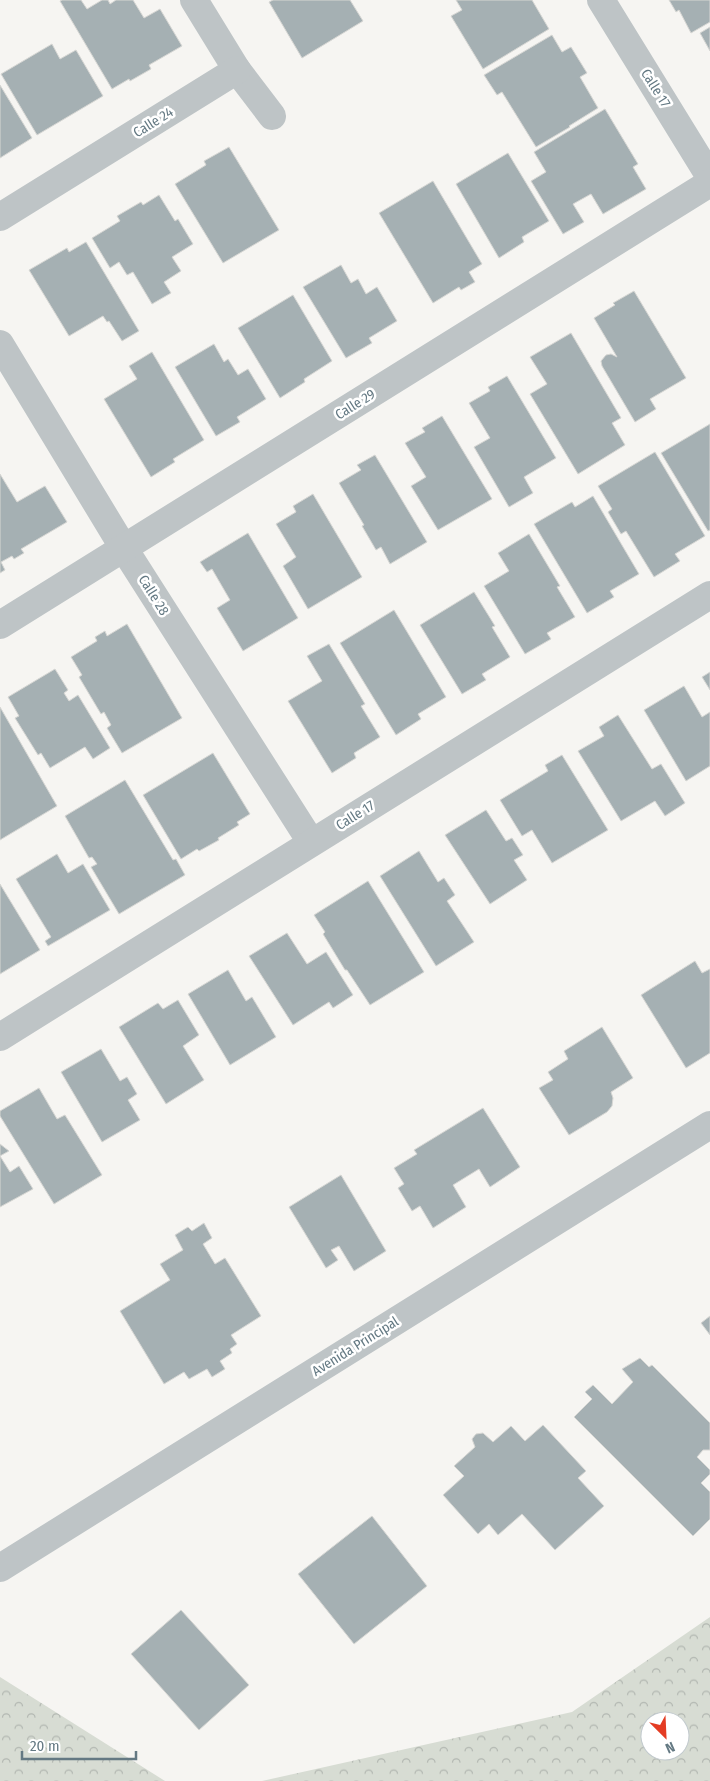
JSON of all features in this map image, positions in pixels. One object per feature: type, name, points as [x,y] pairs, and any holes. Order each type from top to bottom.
[{"type":"street","points":[[194,0],[237,70],[272,116]]},
{"type":"street","name":"Calle 17","points":[[601,0],[710,177]]},
{"type":"street","name":"Calle 24","points":[[0,217],[237,70]]},
{"type":"street","name":"Calle 29","points":[[0,624],[710,183]]},
{"type":"street","name":"Calle 28","points":[[0,344],[124,547],[311,842]]},
{"type":"street","name":"Calle 17","points":[[0,1036],[710,595]]},
{"type":"street","name":"Avenida Principal","points":[[0,1568],[710,1125]]},
{"type":"green space","points":[[710,1617],[710,1781],[262,1781],[572,1712]]},
{"type":"green space","points":[[0,1677],[165,1781],[0,1781]]},
{"type":"building","points":[[81,0],[87,9],[102,0],[108,0],[110,4],[116,0],[133,0],[144,18],[160,9],[182,46],[149,65],[151,69],[112,89],[60,1]]},
{"type":"building","points":[[273,0],[350,0],[363,21],[302,58],[269,2]]},
{"type":"building","points":[[456,0],[532,0],[549,29],[483,69],[451,16],[462,10]]},
{"type":"building","points":[[669,0],[710,0],[710,22],[691,33],[679,10],[676,12]]},
{"type":"building","points":[[710,27],[710,51],[700,33]]},
{"type":"building","points":[[552,35],[562,52],[571,47],[587,73],[580,77],[598,108],[536,147],[502,92],[497,95],[484,75]]},
{"type":"building","points":[[52,44],[60,59],[76,50],[103,96],[37,135],[1,74]]},
{"type":"building","points":[[0,85],[32,138],[0,158]]},
{"type":"building","points":[[605,109],[638,164],[633,167],[646,189],[603,214],[591,194],[573,204],[584,222],[563,234],[531,181],[546,172],[534,152]]},
{"type":"building","points":[[229,147],[279,230],[223,263],[175,184],[206,165],[204,161]]},
{"type":"building","points":[[508,153],[549,221],[522,237],[524,242],[499,258],[456,184]]},
{"type":"building","points":[[433,181],[482,264],[469,272],[475,282],[461,290],[459,287],[433,303],[379,213]]},
{"type":"building","points":[[159,195],[175,221],[178,219],[193,244],[172,257],[181,271],[164,282],[171,293],[152,304],[133,272],[127,275],[119,262],[110,268],[92,238],[120,221],[117,216],[141,202],[143,205]]},
{"type":"building","points":[[86,242],[139,331],[122,341],[109,321],[107,322],[103,316],[69,336],[29,270],[67,248],[69,252]]},
{"type":"building","points":[[341,265],[351,283],[358,279],[366,294],[377,287],[397,321],[369,338],[372,343],[346,358],[303,287]]},
{"type":"building","points":[[634,291],[686,378],[650,399],[656,409],[635,422],[602,366],[601,361],[606,355],[611,354],[617,357],[594,318],[615,305],[613,303]]},
{"type":"building","points":[[293,295],[332,361],[304,379],[305,382],[280,398],[238,328]]},
{"type":"building","points":[[571,333],[621,418],[612,423],[625,445],[578,474],[530,394],[547,384],[530,357]]},
{"type":"building","points":[[214,344],[224,362],[228,359],[238,375],[248,369],[266,399],[237,417],[240,422],[216,436],[175,367]]},
{"type":"building","points":[[152,352],[204,440],[173,459],[175,462],[151,477],[104,399],[137,379],[129,366]]},
{"type":"building","points":[[507,376],[556,458],[524,477],[533,493],[509,507],[474,447],[490,438],[469,403],[490,391],[488,387]]},
{"type":"building","points":[[442,416],[492,499],[438,530],[411,486],[426,477],[405,443],[425,432],[422,428]]},
{"type":"building","points":[[710,424],[710,530],[708,531],[661,453]]},
{"type":"building","points":[[655,452],[705,536],[675,554],[680,561],[654,577],[626,531],[621,534],[608,512],[612,509],[598,486]]},
{"type":"building","points":[[375,455],[427,542],[390,564],[381,547],[376,550],[362,526],[364,525],[339,483],[361,470],[357,465]]},
{"type":"building","points":[[0,474],[17,502],[45,486],[67,522],[21,549],[24,553],[14,559],[12,556],[1,562],[5,570],[0,573]]},
{"type":"building","points":[[313,494],[362,577],[308,609],[283,566],[296,557],[276,524],[296,512],[293,506]]},
{"type":"building","points":[[593,496],[639,574],[610,591],[614,597],[587,613],[534,524],[572,502],[575,507]]},
{"type":"building","points":[[248,533],[298,618],[243,651],[217,608],[230,600],[212,569],[207,572],[200,562]]},
{"type":"building","points":[[529,534],[560,586],[557,587],[575,617],[547,633],[551,639],[525,654],[484,586],[509,571],[498,553]]},
{"type":"building","points":[[474,592],[495,626],[492,627],[510,657],[482,674],[486,680],[462,694],[420,625]]},
{"type":"building","points":[[394,610],[446,697],[418,714],[421,719],[396,735],[340,643]]},
{"type":"building","points":[[127,624],[182,718],[122,753],[107,728],[111,725],[104,712],[101,714],[79,677],[82,675],[71,657],[97,641],[95,637],[105,631],[107,636]]},
{"type":"building","points":[[329,644],[365,704],[361,706],[380,737],[354,753],[356,758],[332,773],[288,701],[322,681],[307,656]]},
{"type":"building","points":[[55,669],[68,690],[64,693],[69,701],[78,695],[110,748],[93,759],[85,747],[50,768],[41,753],[38,755],[15,718],[19,716],[8,697]]},
{"type":"building","points":[[710,672],[710,690],[702,677]]},
{"type":"building","points":[[684,686],[702,717],[710,712],[710,766],[686,781],[644,710]]},
{"type":"building","points":[[0,707],[57,806],[0,840]]},
{"type":"building","points":[[618,715],[652,769],[661,764],[685,803],[665,816],[655,801],[621,821],[578,751],[604,736],[599,727]]},
{"type":"building","points":[[213,753],[250,814],[237,822],[239,825],[218,838],[219,840],[199,851],[197,849],[181,859],[143,795]]},
{"type":"building","points":[[562,755],[608,830],[552,863],[532,830],[522,836],[500,800],[548,771],[545,765]]},
{"type":"building","points":[[125,780],[173,860],[176,859],[185,875],[119,914],[91,867],[97,864],[92,857],[89,858],[65,816]]},
{"type":"building","points":[[486,810],[506,841],[512,838],[523,855],[514,860],[527,880],[490,904],[445,835]]},
{"type":"building","points":[[419,851],[438,882],[444,878],[455,895],[447,901],[474,942],[436,966],[380,876]]},
{"type":"building","points":[[57,854],[68,873],[83,864],[110,910],[48,946],[45,941],[51,937],[16,879]]},
{"type":"building","points":[[368,881],[424,972],[370,1005],[347,970],[345,970],[314,915]]},
{"type":"building","points":[[0,884],[40,950],[0,974]]},
{"type":"building","points":[[287,933],[307,964],[326,952],[353,995],[333,1008],[329,1002],[293,1025],[249,956]]},
{"type":"building","points":[[695,961],[702,973],[710,969],[710,1053],[686,1068],[641,995]]},
{"type":"building","points":[[228,970],[246,1001],[252,997],[276,1037],[230,1065],[188,994]]},
{"type":"building","points":[[178,1000],[199,1035],[183,1046],[204,1080],[166,1104],[119,1027],[158,1003],[163,1009]]},
{"type":"building","points":[[602,1027],[633,1078],[611,1092],[613,1098],[612,1106],[607,1112],[569,1135],[539,1088],[553,1080],[548,1072],[568,1059],[564,1051]]},
{"type":"building","points":[[101,1049],[120,1081],[127,1077],[137,1094],[128,1100],[140,1120],[102,1142],[61,1072]]},
{"type":"building","points":[[39,1088],[57,1119],[65,1115],[102,1175],[54,1204],[0,1116],[0,1111]]},
{"type":"building","points":[[483,1108],[520,1167],[490,1187],[479,1169],[453,1185],[466,1207],[433,1228],[420,1206],[412,1211],[398,1188],[404,1184],[394,1168],[417,1154],[414,1150]]},
{"type":"building","points":[[0,1144],[9,1151],[0,1156]]},
{"type":"building","points":[[0,1156],[10,1172],[19,1166],[33,1189],[0,1207]]},
{"type":"building","points":[[341,1175],[386,1251],[354,1271],[339,1246],[331,1250],[338,1260],[326,1268],[289,1207]]},
{"type":"building","points":[[204,1223],[212,1238],[203,1244],[215,1264],[225,1258],[261,1316],[231,1335],[237,1344],[230,1349],[232,1353],[220,1361],[225,1369],[212,1377],[207,1369],[189,1379],[184,1372],[164,1384],[120,1311],[170,1280],[160,1264],[183,1250],[175,1235],[188,1227],[192,1231]]},
{"type":"building","points":[[710,1316],[710,1335],[701,1323]]},
{"type":"building","points":[[640,1358],[649,1367],[652,1365],[710,1423],[710,1450],[703,1450],[697,1457],[710,1470],[710,1474],[701,1483],[710,1492],[710,1519],[693,1536],[574,1417],[592,1399],[585,1392],[593,1385],[612,1404],[633,1382],[622,1369]]},
{"type":"building","points":[[543,1425],[586,1471],[578,1478],[604,1506],[555,1550],[522,1514],[498,1535],[489,1524],[478,1534],[443,1495],[464,1476],[454,1466],[475,1447],[472,1439],[476,1434],[483,1433],[493,1442],[511,1426],[525,1441]]},
{"type":"building","points":[[372,1516],[427,1586],[354,1644],[298,1574]]},
{"type":"building","points":[[181,1610],[249,1685],[199,1730],[131,1654]]}]
